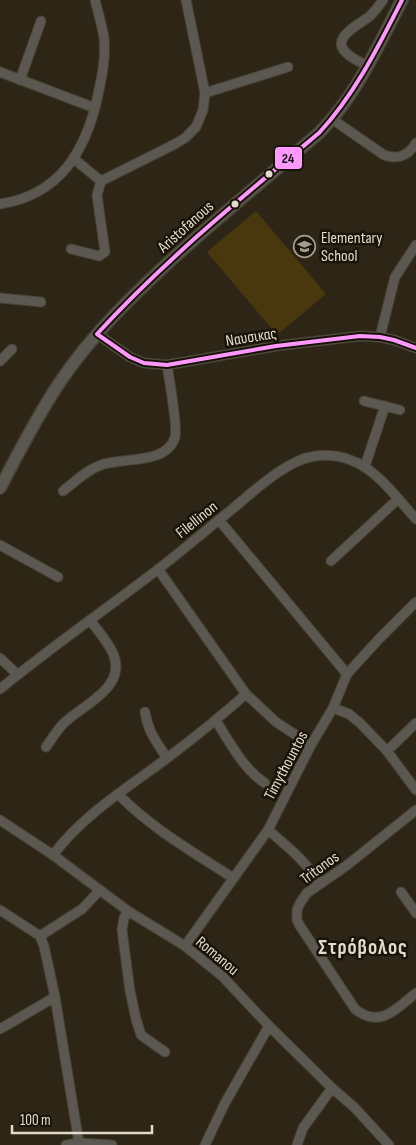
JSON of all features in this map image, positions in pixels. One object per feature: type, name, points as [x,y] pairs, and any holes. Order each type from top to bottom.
[{"type":"street","points":[[0,204],[17,202],[37,193],[56,178],[74,159],[95,108],[102,76],[104,38],[95,0]]},
{"type":"street","points":[[100,181],[185,138],[196,127],[203,110],[205,92],[186,0]]},
{"type":"street","points":[[368,66],[346,53],[342,42],[346,32],[370,16],[383,0]]},
{"type":"street","name":"Aristofanous","points":[[0,488],[60,381],[98,334],[142,288],[197,236],[317,135],[332,119],[368,66],[402,0]]},
{"type":"street","points":[[20,80],[41,21]]},
{"type":"street","points":[[205,92],[288,67]]},
{"type":"street","points":[[0,72],[95,108]]},
{"type":"street","points":[[332,119],[390,158],[404,156],[411,151],[416,143]]},
{"type":"street","points":[[74,159],[100,181]]},
{"type":"street","points":[[71,249],[99,256],[105,252],[97,195],[100,181]]},
{"type":"street","points":[[380,337],[395,278],[416,245]]},
{"type":"street","points":[[0,298],[41,302]]},
{"type":"street","name":"Ναυσικας","points":[[98,334],[130,357],[144,363],[167,365],[276,346],[360,336],[380,337],[416,348]]},
{"type":"street","points":[[0,360],[12,349]]},
{"type":"street","points":[[63,491],[88,472],[104,464],[158,455],[169,449],[176,435],[167,365]]},
{"type":"street","points":[[364,401],[400,410]]},
{"type":"street","points":[[365,466],[385,406]]},
{"type":"street","name":"Filellinon","points":[[0,689],[17,674],[158,569],[272,477],[300,460],[315,456],[337,456],[356,461],[365,466],[382,481],[416,519]]},
{"type":"street","points":[[331,561],[398,499]]},
{"type":"street","points":[[219,520],[347,674]]},
{"type":"street","points":[[0,544],[58,577]]},
{"type":"street","points":[[158,569],[246,694],[276,722],[312,745]]},
{"type":"street","name":"Timythountos","points":[[185,946],[268,830],[333,708],[347,674],[416,602]]},
{"type":"street","points":[[46,747],[62,724],[102,693],[111,683],[115,674],[114,655],[90,620]]},
{"type":"street","points":[[0,658],[17,674]]},
{"type":"street","points":[[53,855],[69,835],[118,794],[216,721],[246,694]]},
{"type":"street","points":[[333,708],[348,714],[387,751],[416,790]]},
{"type":"street","points":[[145,712],[150,732],[167,758]]},
{"type":"street","points":[[216,721],[245,764],[256,777],[265,783]]},
{"type":"street","points":[[387,751],[416,723]]},
{"type":"street","points":[[118,794],[130,806],[172,839],[233,878]]},
{"type":"street","name":"Tritonos","points":[[416,810],[346,866],[307,893],[297,910],[297,920],[304,934],[355,1009],[367,1017],[383,1017],[416,993]]},
{"type":"street","name":"Romanou","points":[[0,820],[53,855],[128,911],[185,946],[222,976],[269,1026],[354,1107],[389,1145]]},
{"type":"street","points":[[268,830],[302,858],[319,883]]},
{"type":"street","points":[[40,936],[82,909],[100,890]]},
{"type":"street","points":[[401,892],[416,913]]},
{"type":"street","points":[[0,910],[40,936],[47,954],[79,1143]]},
{"type":"street","points":[[128,911],[124,918],[122,930],[136,1019],[141,1035],[165,1052]]},
{"type":"street","points":[[0,1029],[55,996]]},
{"type":"street","points":[[205,1145],[225,1103],[269,1026]]},
{"type":"street","points":[[297,1145],[303,1128],[332,1088]]},
{"type":"street","points":[[66,1145],[79,1143],[112,1145]]},
{"type":"shaded area","points":[[256,211],[326,294],[277,335],[207,252]]},
{"type":"transit line","name":"24","points":[[402,0],[355,86],[319,133],[177,255],[97,334],[130,357],[144,363],[167,365],[276,346],[360,336],[380,337],[416,348]]},
{"type":"place","name":"Elementary School","points":[[305,246]]},
{"type":"district","name":"Στρόβολος","points":[[363,947]]}]
